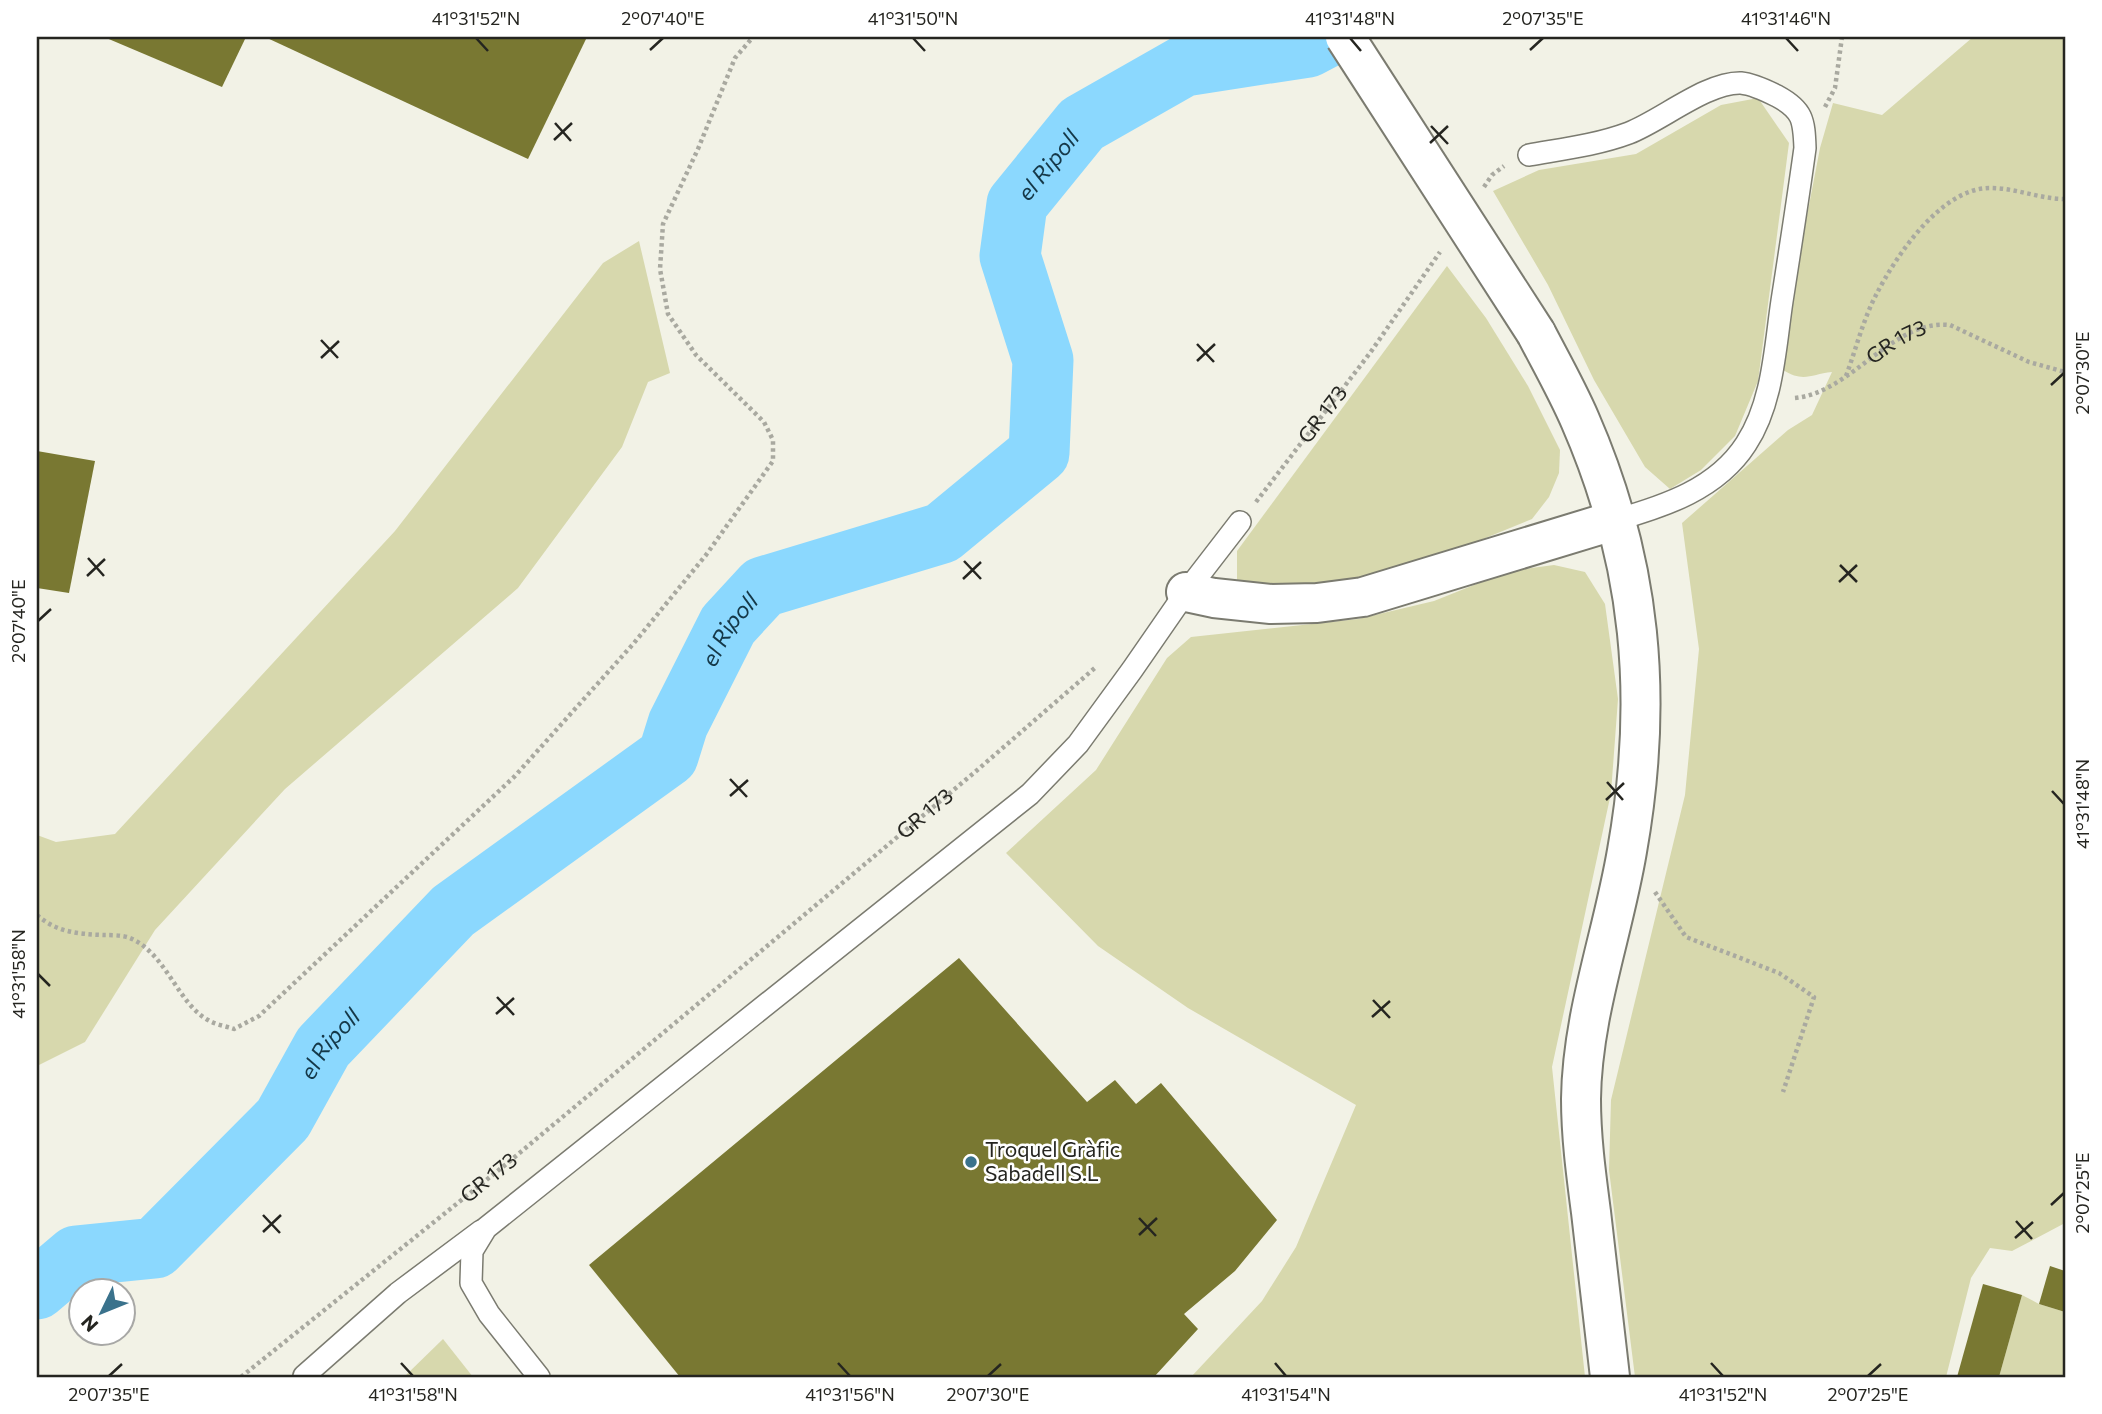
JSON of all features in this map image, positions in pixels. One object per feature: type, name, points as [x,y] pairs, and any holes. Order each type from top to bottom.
[{"type":"main road","points":[[1345,37],[1536,333],[1579,418],[1616,520],[1635,608],[1642,690],[1642,731],[1627,850],[1592,1007],[1581,1098],[1583,1145],[1610,1377]]},
{"type":"main road","points":[[1185,592],[1271,604],[1317,603],[1363,597],[1616,520]]},
{"type":"lane","points":[[1520,158],[1598,142],[1630,132],[1711,88],[1742,83],[1768,91],[1789,102],[1804,121],[1805,148],[1766,398],[1758,423],[1745,446],[1720,473],[1681,499],[1616,520]]},
{"type":"lane","points":[[304,1376],[398,1293],[486,1228],[1030,794],[1078,744],[1185,592],[1240,522]]},
{"type":"lane","points":[[486,1228],[472,1251],[471,1283],[489,1314],[539,1377]]},
{"type":"path","points":[[37,915],[46,923],[66,932],[130,938],[170,974],[187,999],[207,1020],[234,1029],[259,1016],[514,776],[634,643],[698,565],[773,461],[773,440],[764,422],[696,355],[668,314],[660,269],[663,224],[736,58],[753,37]]},
{"type":"path","points":[[1804,121],[1827,106],[1835,88],[1842,37]]},
{"type":"path","points":[[1479,195],[1492,175],[1520,158]]},
{"type":"path","points":[[1846,377],[1875,296],[1920,229],[1942,208],[1967,193],[1989,188],[2065,200]]},
{"type":"path","name":"GR 173","points":[[1240,522],[1370,353],[1442,249]]},
{"type":"path","name":"GR 173","points":[[1766,398],[1813,396],[1834,386],[1904,336],[1938,324],[1950,326],[2029,362],[2065,372]]},
{"type":"path","name":"GR 173","points":[[241,1377],[510,1161],[1101,664]]},
{"type":"path","points":[[1627,850],[1686,937],[1779,973],[1814,997],[1783,1092]]},
{"type":"green space","points":[[1973,37],[2065,37],[2065,1223],[2012,1251],[1990,1248],[1971,1278],[1946,1377],[1635,1377],[1609,1170],[1611,1100],[1685,795],[1699,649],[1682,523],[1788,430],[1812,415],[1832,372],[1808,377],[1790,374],[1783,370],[1782,346],[1820,148],[1833,103],[1882,115]]},
{"type":"green space","points":[[1758,98],[1789,143],[1758,381],[1735,436],[1701,470],[1670,489],[1645,467],[1594,380],[1548,285],[1493,191],[1539,170],[1636,154],[1721,105]]},
{"type":"green space","points":[[639,241],[670,373],[648,382],[622,447],[518,588],[285,789],[155,930],[85,1042],[37,1066],[37,835],[56,842],[115,834],[395,531],[603,263]]},
{"type":"green space","points":[[1447,266],[1486,318],[1528,386],[1560,450],[1559,473],[1549,497],[1532,519],[1402,572],[1237,594],[1237,551]]},
{"type":"green space","points":[[1554,565],[1585,572],[1605,604],[1618,699],[1611,793],[1552,1067],[1585,1377],[1191,1377],[1262,1301],[1296,1247],[1356,1105],[1188,1008],[1098,946],[1006,853],[1096,770],[1167,658],[1191,637],[1358,619],[1434,601],[1509,571]]},
{"type":"green space","points":[[2022,1295],[2039,1304],[2065,1312],[2065,1377],[1999,1377]]},
{"type":"green space","points":[[443,1339],[473,1377],[404,1377]]},
{"type":"building","points":[[104,37],[246,37],[222,87]]},
{"type":"building","points":[[265,37],[587,37],[528,159]]},
{"type":"building","points":[[37,451],[95,461],[69,593],[37,588]]},
{"type":"building","name":"Troquel Gràfic Sabadell S.L","points":[[959,958],[1087,1102],[1115,1080],[1136,1104],[1161,1083],[1277,1220],[1235,1271],[1184,1314],[1198,1329],[1154,1377],[680,1377],[589,1265]]},
{"type":"building","points":[[2050,1266],[2065,1271],[2065,1312],[2039,1304]]},
{"type":"building","points":[[1983,1284],[2022,1295],[1999,1377],[1957,1377]]},
{"type":"waterway","name":"el Ripoll","points":[[37,1289],[76,1256],[155,1248],[283,1119],[323,1047],[453,911],[668,756],[678,724],[728,625],[763,587],[942,533],[1039,453],[1043,360],[1010,256],[1017,204],[1082,124],[1184,66],[1308,47],[1327,37]]},
{"type":"place","name":"Troquel Gràfic Sabadell S.L","points":[[971,1162]]}]
